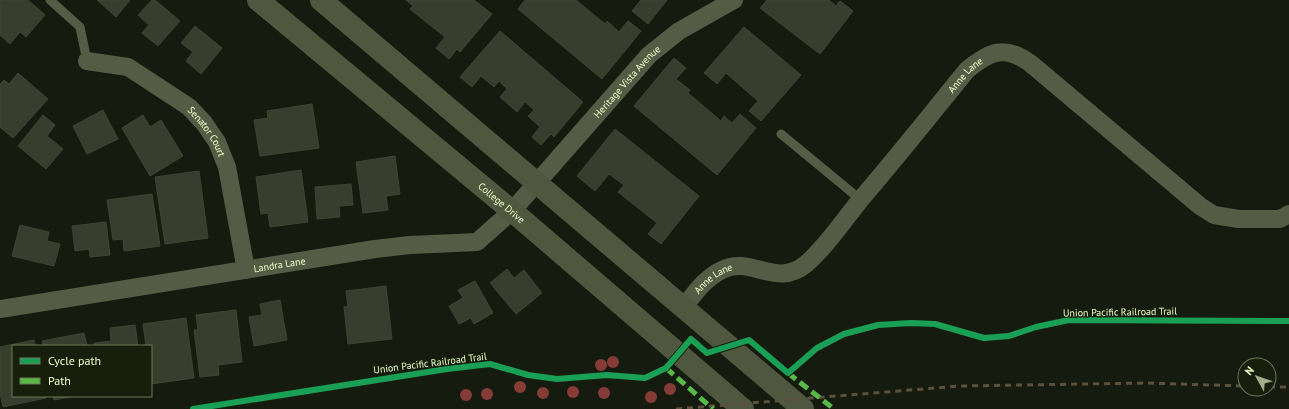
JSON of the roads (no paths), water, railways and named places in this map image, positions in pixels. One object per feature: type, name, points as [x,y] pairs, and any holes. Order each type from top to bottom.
[{"type":"main road","name":"College Drive","points":[[258,0],[512,211],[744,409]]},
{"type":"main road","points":[[321,0],[803,409]]},
{"type":"street","name":"Heritage Vista Avenue","points":[[537,184],[649,55],[679,31],[734,0]]},
{"type":"street","name":"Anne Lane","points":[[683,308],[708,278],[724,269],[744,266],[776,275],[790,273],[805,264],[861,200],[967,70],[982,58],[999,52],[1018,54],[1030,63],[1200,206],[1214,215],[1239,219],[1280,219],[1289,214]]},
{"type":"street","name":"Senator Court","points":[[87,60],[128,67],[189,107],[204,123],[217,142],[227,167],[246,270]]},
{"type":"street","name":"Landra Lane","points":[[0,309],[375,249],[410,245],[477,242],[512,211],[537,184]]},
{"type":"lane","points":[[50,0],[80,27],[87,60]]},
{"type":"lane","points":[[781,134],[861,200]]},
{"type":"railway","points":[[676,409],[960,386],[1145,383],[1237,386]]},
{"type":"railway","points":[[1277,387],[1289,387]]}]
